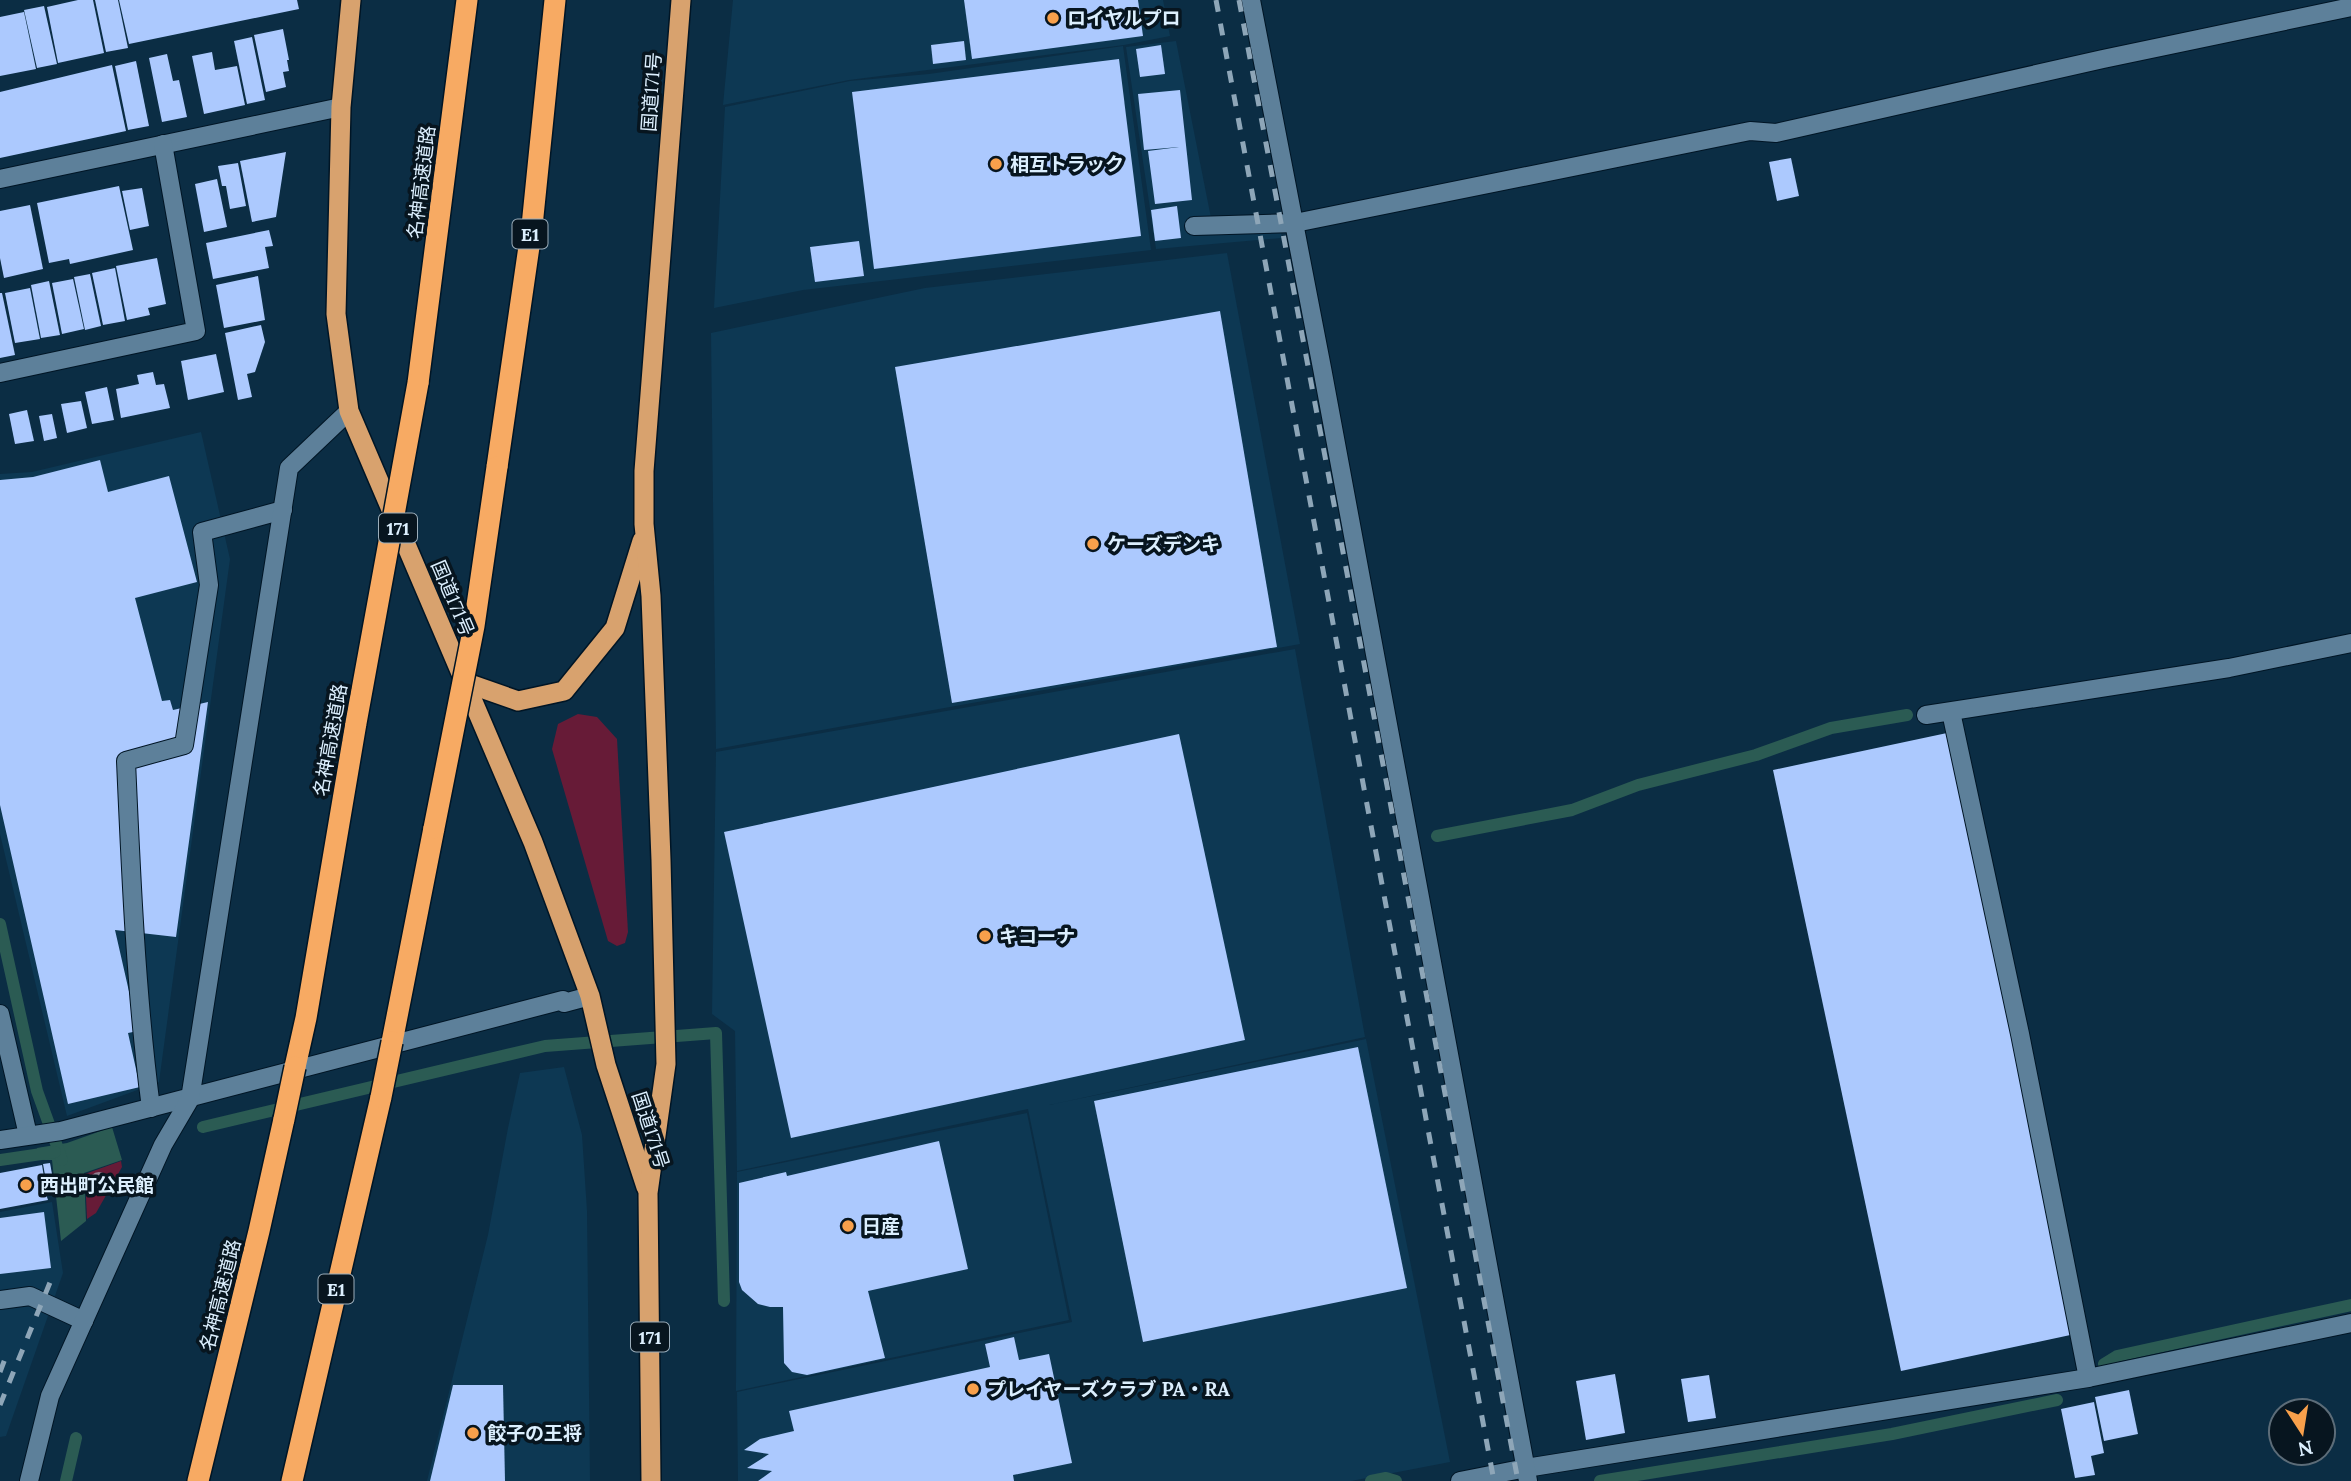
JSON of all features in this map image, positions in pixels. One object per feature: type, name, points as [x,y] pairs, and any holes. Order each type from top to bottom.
[{"type":"highway","name":"国道171号","points":[[351,0],[341,107],[336,314],[349,411],[533,842],[590,996],[606,1065],[648,1193]]},
{"type":"highway","name":"名神高速道路","points":[[198,1481],[306,1018],[418,383],[467,0]]},
{"type":"highway","name":"E1","points":[[292,1481],[381,1097],[474,626],[531,226],[555,0]]},
{"type":"highway","name":"国道171号","points":[[651,1481],[648,1193],[666,1064],[652,623],[645,533],[644,471],[681,0]]},
{"type":"highway","points":[[464,682],[518,701],[565,691],[615,628],[645,533]]},
{"type":"street","points":[[1251,0],[1295,223],[1527,1475]]},
{"type":"street","points":[[1194,226],[1295,223],[1750,131],[1776,133],[2103,59],[2351,7]]},
{"type":"street","points":[[0,179],[341,107]]},
{"type":"street","points":[[0,373],[196,331],[163,144]]},
{"type":"street","points":[[29,1481],[50,1396],[163,1145],[190,1100],[289,467],[349,411]]},
{"type":"street","points":[[151,1108],[145,1066],[136,946],[126,761],[184,745],[209,585],[202,532],[283,510]]},
{"type":"street","points":[[1926,715],[2229,668],[2351,643]]},
{"type":"street","points":[[1951,712],[2020,1034],[2088,1378]]},
{"type":"street","points":[[0,1140],[61,1131],[190,1100],[563,1000],[564,1003],[590,996]]},
{"type":"street","points":[[0,1014],[32,1135]]},
{"type":"street","points":[[0,1300],[30,1296],[84,1321]]},
{"type":"street","points":[[1460,1481],[1527,1475],[2088,1378],[2351,1323]]},
{"type":"shaded area","points":[[733,0],[1163,0],[1170,36],[1124,45],[849,80],[723,105]]},
{"type":"shaded area","points":[[1176,41],[1211,218],[1278,216],[1282,238],[1156,249],[1126,47]]},
{"type":"shaded area","points":[[1123,46],[1151,250],[803,290],[714,308],[725,107],[850,81],[929,74]]},
{"type":"shaded area","points":[[1227,253],[1300,644],[716,749],[711,333],[925,288]]},
{"type":"shaded area","points":[[201,432],[230,559],[159,1082],[67,1116],[0,834],[0,474],[32,472]]},
{"type":"shaded area","points":[[1295,649],[1365,1037],[1049,1105],[1366,1039],[1450,1462],[1351,1481],[738,1481],[737,1392],[1072,1322],[1028,1109],[737,1171],[735,1031],[712,1014],[716,752]]},
{"type":"shaded area","points":[[578,714],[597,717],[617,739],[628,932],[625,943],[617,946],[608,941],[552,749],[558,724]]},
{"type":"shaded area","points":[[564,1067],[582,1135],[587,1211],[590,1481],[427,1481],[488,1235],[520,1073]]},
{"type":"shaded area","points":[[1027,1113],[1069,1320],[736,1391],[737,1172]]},
{"type":"shaded area","points":[[112,1127],[122,1160],[84,1173],[86,1221],[61,1241],[52,1160],[40,1160],[37,1148],[67,1143]]},
{"type":"shaded area","points":[[121,1161],[122,1167],[96,1213],[87,1219],[85,1174]]},
{"type":"shaded area","points":[[52,1202],[63,1273],[6,1436],[0,1437],[0,1212]]},
{"type":"building","points":[[78,0],[93,0],[104,53],[58,63],[47,7]]},
{"type":"building","points":[[95,0],[118,0],[128,48],[106,52]]},
{"type":"building","points":[[119,0],[297,0],[299,9],[129,44]]},
{"type":"building","name":"ロイヤルプロ","points":[[964,0],[1138,0],[1143,36],[972,59]]},
{"type":"building","points":[[44,6],[57,64],[37,68],[24,10]]},
{"type":"building","points":[[24,12],[36,69],[0,76],[0,17]]},
{"type":"building","points":[[283,29],[289,60],[289,71],[283,72],[286,87],[266,92],[254,35]]},
{"type":"building","points":[[252,37],[265,100],[247,104],[234,41]]},
{"type":"building","points":[[964,41],[966,60],[933,64],[931,45]]},
{"type":"building","points":[[1161,45],[1165,74],[1140,77],[1136,49]]},
{"type":"building","points":[[212,52],[215,70],[237,66],[245,105],[204,114],[192,56]]},
{"type":"building","points":[[167,54],[173,81],[179,80],[187,117],[162,122],[149,58]]},
{"type":"building","name":"相互トラック","points":[[1119,59],[1141,236],[874,269],[852,92]]},
{"type":"building","points":[[136,61],[149,126],[128,130],[115,66]]},
{"type":"building","points":[[112,65],[126,131],[0,158],[0,92]]},
{"type":"building","points":[[1180,90],[1192,200],[1155,204],[1148,151],[1179,147],[1144,150],[1138,94]]},
{"type":"building","points":[[286,152],[276,217],[252,222],[240,161]]},
{"type":"building","points":[[1791,158],[1799,196],[1777,201],[1769,162]]},
{"type":"building","points":[[238,163],[246,206],[230,209],[226,186],[222,186],[218,166]]},
{"type":"building","points":[[217,179],[227,227],[204,232],[195,184]]},
{"type":"building","points":[[119,186],[133,250],[70,264],[69,259],[49,263],[37,203]]},
{"type":"building","points":[[142,188],[149,226],[130,230],[122,191]]},
{"type":"building","points":[[30,205],[43,269],[4,278],[0,258],[0,211]]},
{"type":"building","points":[[1177,206],[1181,238],[1155,241],[1151,210]]},
{"type":"building","points":[[269,230],[273,246],[265,247],[269,268],[213,279],[206,243]]},
{"type":"building","points":[[859,241],[864,276],[815,282],[810,247]]},
{"type":"building","points":[[157,258],[166,304],[148,308],[150,315],[127,320],[116,266]]},
{"type":"building","points":[[115,268],[125,321],[103,325],[92,273]]},
{"type":"building","points":[[90,274],[101,326],[85,330],[74,277]]},
{"type":"building","points":[[258,276],[265,320],[224,328],[216,285]]},
{"type":"building","points":[[73,279],[84,329],[62,334],[52,283]]},
{"type":"building","points":[[49,281],[60,335],[41,338],[31,285]]},
{"type":"building","points":[[30,288],[40,339],[15,343],[5,293]]},
{"type":"building","points":[[0,293],[15,355],[0,358]]},
{"type":"building","name":"ケーズデンキ","points":[[1220,311],[1277,647],[952,703],[895,367]]},
{"type":"building","points":[[261,325],[265,342],[255,372],[247,374],[252,397],[238,400],[225,333]]},
{"type":"building","points":[[216,354],[224,392],[188,400],[181,361]]},
{"type":"building","points":[[153,372],[156,385],[164,384],[170,408],[121,418],[116,389],[139,384],[137,375]]},
{"type":"building","points":[[107,387],[114,420],[92,424],[85,392]]},
{"type":"building","points":[[81,401],[87,428],[67,433],[61,404]]},
{"type":"building","points":[[27,410],[34,441],[15,444],[9,414]]},
{"type":"building","points":[[52,414],[57,438],[44,441],[39,416]]},
{"type":"building","points":[[100,460],[108,492],[169,476],[197,582],[135,598],[162,701],[170,700],[173,710],[208,702],[176,937],[115,930],[138,1031],[128,1033],[140,1087],[68,1104],[0,805],[0,480],[33,477]]},
{"type":"building","points":[[1947,733],[2075,1334],[1901,1371],[1773,770]]},
{"type":"building","name":"キコーナ","points":[[1179,734],[1245,1040],[791,1138],[724,832]]},
{"type":"building","points":[[1358,1047],[1407,1288],[1143,1342],[1094,1101]]},
{"type":"building","name":"日産","points":[[939,1141],[968,1269],[868,1291],[885,1358],[807,1375],[792,1372],[784,1363],[783,1307],[758,1304],[742,1290],[739,1282],[739,1183],[786,1172],[787,1176]]},
{"type":"building","points":[[50,1163],[52,1174],[45,1175],[43,1164]]},
{"type":"building","name":"西出町公民館","points":[[42,1165],[44,1177],[50,1175],[53,1193],[46,1194],[48,1200],[0,1209],[0,1173]]},
{"type":"building","points":[[44,1212],[51,1268],[0,1274],[0,1218]]},
{"type":"building","name":"プレイヤーズクラブ PA・RA","points":[[1014,1337],[1019,1360],[1049,1354],[1072,1463],[1013,1475],[1014,1481],[758,1481],[772,1471],[747,1468],[769,1454],[744,1450],[760,1439],[794,1431],[789,1411],[990,1367],[985,1344]]},
{"type":"building","points":[[1615,1374],[1625,1433],[1586,1440],[1576,1381]]},
{"type":"building","points":[[1709,1375],[1716,1418],[1688,1422],[1681,1379]]},
{"type":"building","name":"餃子の王将","points":[[453,1385],[503,1385],[505,1481],[430,1481]]},
{"type":"building","points":[[2129,1390],[2138,1434],[2104,1441],[2095,1397]]},
{"type":"building","points":[[2094,1402],[2104,1453],[2091,1456],[2095,1475],[2075,1478],[2061,1409]]},
{"type":"waterway","points":[[1437,836],[1572,810],[1638,785],[1756,755],[1831,728],[1907,715]]},
{"type":"waterway","points":[[0,924],[37,1091],[62,1160]]},
{"type":"waterway","points":[[203,1127],[545,1046],[716,1033],[724,1301]]},
{"type":"waterway","points":[[0,1160],[55,1152]]},
{"type":"waterway","points":[[2104,1364],[2117,1356],[2351,1305]]},
{"type":"waterway","points":[[1600,1481],[1892,1434],[2057,1400]]},
{"type":"waterway","points":[[66,1481],[76,1438]]},
{"type":"waterway","points":[[1371,1481],[1386,1478],[1396,1481]]},
{"type":"railway","points":[[1216,0],[1494,1481]]},
{"type":"railway","points":[[1239,0],[1518,1481]]},
{"type":"railway","points":[[0,1405],[51,1280]]},
{"type":"railway","points":[[0,1372],[6,1356]]},
{"type":"place","name":"ロイヤルプロ","points":[[1053,18]]},
{"type":"place","name":"相互トラック","points":[[996,164]]},
{"type":"place","name":"ケーズデンキ","points":[[1093,544]]},
{"type":"place","name":"キコーナ","points":[[985,936]]},
{"type":"place","name":"西出町公民館","points":[[26,1185]]},
{"type":"place","name":"日産","points":[[848,1226]]},
{"type":"place","name":"プレイヤーズクラブ PA・RA","points":[[973,1389]]},
{"type":"place","name":"餃子の王将","points":[[473,1433]]}]
